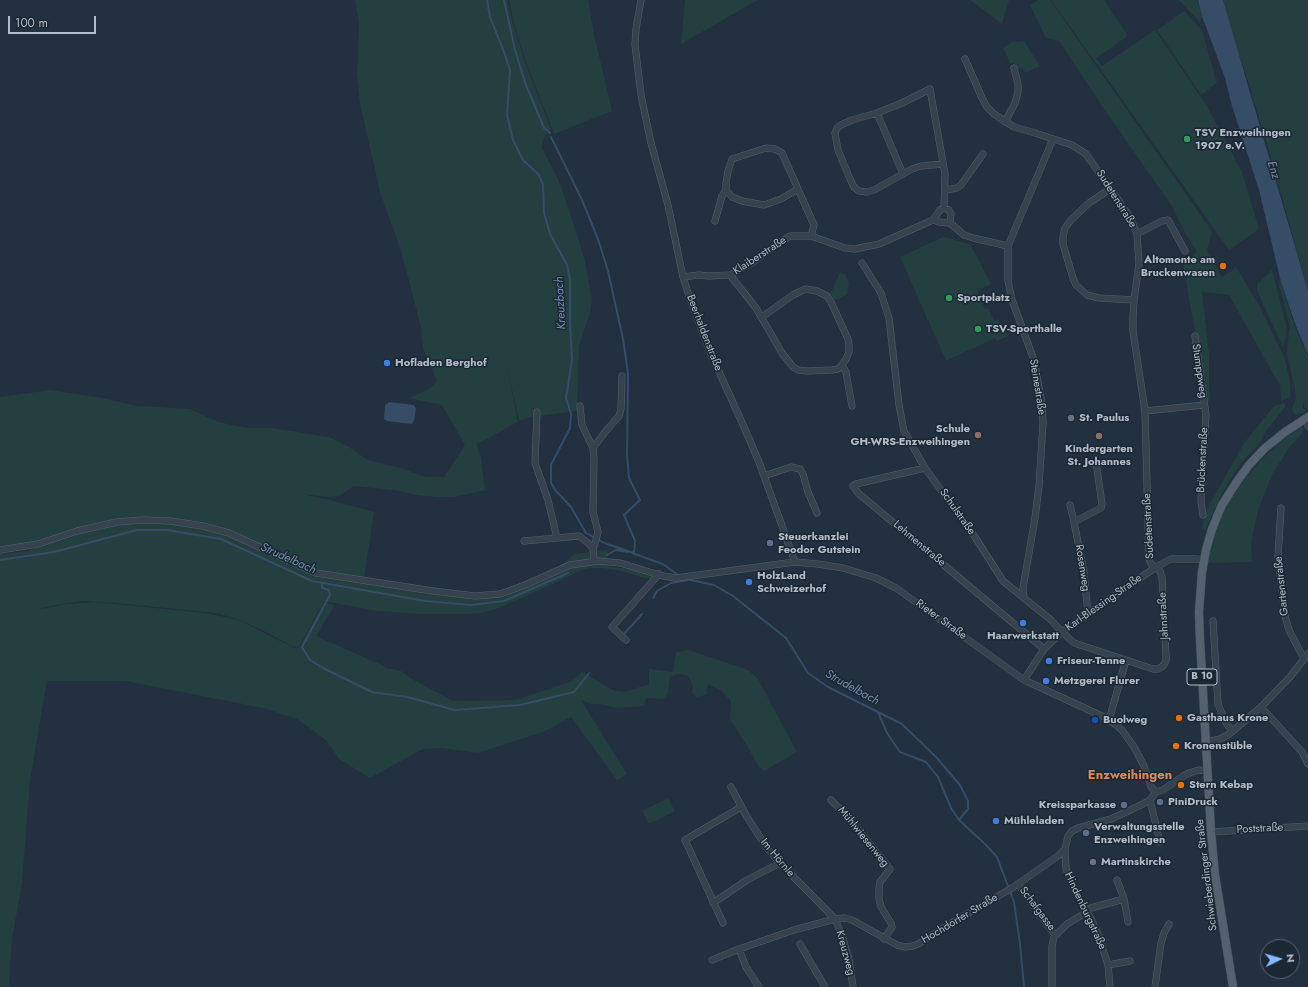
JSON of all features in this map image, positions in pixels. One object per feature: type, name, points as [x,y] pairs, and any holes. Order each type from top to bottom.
[{"type":"main road","name":"Schwieberdinger Straße","points":[[1233,987],[1215,875],[1207,771],[1199,624],[1204,560],[1216,519],[1227,496],[1249,465],[1265,448],[1285,432],[1307,421]]},
{"type":"street","name":"Beerhaldenstraße","points":[[641,0],[635,45],[641,95],[646,125],[668,205],[683,278],[711,354],[764,476],[795,562]]},
{"type":"street","name":"Sudetenstraße","points":[[964,59],[982,98],[987,107],[994,114],[1014,127],[1072,145],[1086,154],[1130,217],[1138,234],[1139,264],[1134,300],[1133,331],[1145,411],[1149,559],[1151,564],[1156,567]]},
{"type":"street","points":[[1005,122],[1015,103],[1018,92],[1018,84],[1014,68]]},
{"type":"street","points":[[943,164],[921,166],[882,186],[867,192],[859,191],[854,187],[850,179],[838,150],[835,133],[841,124],[877,113],[902,103],[930,89],[945,174],[944,208]]},
{"type":"street","points":[[877,113],[903,174]]},
{"type":"street","name":"Steinestraße","points":[[1024,598],[1023,588],[1039,486],[1043,423],[1042,404],[1034,360],[1011,294],[1008,281],[1008,246],[1053,139]]},
{"type":"street","points":[[715,221],[722,196],[726,190],[728,171],[732,159],[766,148],[775,149],[782,153],[814,225],[811,236]]},
{"type":"street","points":[[945,190],[957,188],[961,185],[983,154]]},
{"type":"street","points":[[726,190],[732,197],[742,201],[764,205],[781,200],[798,189]]},
{"type":"street","points":[[1110,189],[1089,203],[1071,220],[1066,228],[1063,237],[1063,244],[1076,285],[1087,295],[1099,298],[1134,300]]},
{"type":"street","points":[[944,208],[949,210],[951,214],[950,223]]},
{"type":"street","points":[[944,208],[940,210],[933,220],[950,223],[964,235],[1008,246]]},
{"type":"street","name":"Klaiberstraße","points":[[683,278],[699,275],[730,275],[753,262],[790,236],[811,236],[845,248],[855,249],[879,244],[933,220]]},
{"type":"street","points":[[1138,234],[1162,221],[1168,220],[1185,251]]},
{"type":"street","name":"Schulstraße","points":[[862,263],[881,293],[889,318],[901,420],[907,436],[925,468],[953,505],[1003,581],[1054,623],[1074,643],[1153,669],[1163,666]]},
{"type":"street","points":[[730,275],[762,317],[782,353],[793,367],[798,370],[807,371],[832,370],[838,369],[846,359],[849,352],[848,339],[831,302],[827,296],[817,291],[801,291],[762,317]]},
{"type":"street","name":"Stumppweg","points":[[1195,336],[1204,405]]},
{"type":"street","points":[[842,365],[846,372],[852,406]]},
{"type":"street","points":[[593,448],[619,416],[622,409],[622,376]]},
{"type":"street","points":[[1145,411],[1204,405]]},
{"type":"street","name":"Brückenstraße","points":[[1203,515],[1201,502],[1206,415],[1204,405]]},
{"type":"street","points":[[580,406],[582,425],[593,448],[594,459],[593,512],[598,532],[594,546],[594,561]]},
{"type":"street","points":[[537,412],[535,463],[548,500],[557,538]]},
{"type":"street","points":[[1074,522],[1101,508],[1102,504],[1096,462]]},
{"type":"street","points":[[764,476],[792,467],[800,469],[817,513]]},
{"type":"street","name":"Lehmenstraße","points":[[925,468],[856,484],[853,486],[858,494],[1044,649]]},
{"type":"street","name":"Rosenweg","points":[[1070,505],[1084,573],[1088,614]]},
{"type":"street","name":"Gartenstraße","points":[[1281,508],[1278,556],[1285,616],[1289,630],[1306,657]]},
{"type":"street","name":"Rieter Straße","points":[[0,550],[38,544],[86,529],[117,522],[143,520],[170,521],[203,526],[229,533],[316,573],[425,590],[475,596],[500,594],[532,583],[570,566],[594,561],[620,563],[673,577],[687,577],[795,562],[843,568],[886,582],[908,596],[1024,680],[1109,720],[1122,730],[1134,747],[1144,766],[1151,786],[1156,792]]},
{"type":"street","points":[[524,541],[579,536],[594,546]]},
{"type":"street","name":"Karl-Blessing-Straße","points":[[1024,680],[1044,649],[1062,632],[1156,567],[1171,559],[1204,560]]},
{"type":"street","name":"Jahnstraße","points":[[1156,567],[1162,577],[1166,656],[1166,661],[1163,666]]},
{"type":"street","points":[[623,637],[612,628],[659,574]]},
{"type":"street","points":[[1213,621],[1218,704],[1225,721],[1232,731]]},
{"type":"street","points":[[1206,742],[1220,739],[1261,708],[1290,677],[1306,657]]},
{"type":"street","points":[[1109,720],[1126,660]]},
{"type":"street","points":[[1261,708],[1302,752],[1308,764]]},
{"type":"street","points":[[1160,842],[1150,800],[1156,792],[1163,790],[1183,776],[1194,771],[1207,771]]},
{"type":"street","name":"Im Hörnle","points":[[731,787],[767,848],[835,919]]},
{"type":"street","name":"Mühlwiesenweg","points":[[831,800],[847,816],[890,869],[880,882],[879,889],[881,907],[892,927],[884,939]]},
{"type":"street","name":"Hindenburgstraße","points":[[1110,987],[1108,965],[1098,934],[1075,891],[1066,869],[1065,849],[1068,836],[1072,831],[1111,819],[1150,800]]},
{"type":"street","points":[[723,923],[685,840],[741,806]]},
{"type":"street","name":"Poststraße","points":[[1212,832],[1308,826]]},
{"type":"street","name":"Hochdorfer Straße","points":[[712,960],[794,930],[835,919],[845,918],[852,920],[897,945],[905,947],[918,944],[1012,888],[1058,856],[1065,849]]},
{"type":"street","points":[[714,903],[747,880],[780,863]]},
{"type":"street","points":[[1117,880],[1124,899],[1128,922]]},
{"type":"street","name":"Schafgasse","points":[[1018,884],[1056,935]]},
{"type":"street","name":"Schafgasse","points":[[1052,987],[1052,946],[1056,935],[1067,924],[1091,908],[1124,899]]},
{"type":"street","name":"Kreuzweg","points":[[835,919],[849,959],[853,987]]},
{"type":"street","points":[[1155,987],[1160,943],[1169,924]]},
{"type":"street","points":[[800,944],[825,987]]},
{"type":"street","points":[[739,949],[746,967],[759,987]]},
{"type":"street","points":[[1108,965],[1130,961]]},
{"type":"green space","points":[[355,0],[507,0],[525,62],[552,132],[545,135],[542,148],[559,181],[574,225],[585,261],[592,300],[590,312],[579,345],[577,411],[531,417],[519,421],[506,362],[518,422],[481,442],[476,443],[481,457],[485,490],[455,497],[437,497],[416,495],[394,490],[354,486],[339,496],[329,497],[302,494],[374,512],[364,579],[325,573],[310,569],[256,542],[230,531],[135,518],[38,543],[0,550],[0,397],[50,390],[103,398],[137,406],[190,409],[218,422],[248,428],[272,428],[329,437],[349,447],[368,460],[401,468],[425,477],[444,477],[465,445],[442,405],[409,398],[431,388],[437,381],[423,348],[421,327],[400,248],[380,192],[360,104],[357,73],[359,22]]},
{"type":"green space","points":[[509,0],[588,0],[594,34],[612,111],[554,134],[526,62],[514,24]]},
{"type":"green space","points":[[685,0],[758,0],[681,44]]},
{"type":"green space","points":[[970,0],[1009,0],[1002,24]]},
{"type":"green space","points":[[1038,0],[1050,0],[1212,231],[1207,251],[1222,277],[1236,267],[1260,307],[1285,359],[1290,382],[1290,397],[1281,401],[1280,386],[1229,295],[1202,292],[1209,354],[1210,401],[1205,401],[1200,360],[1183,265],[1197,252],[1185,233],[1173,208],[1059,41],[1046,38],[1030,5]]},
{"type":"green space","name":"TSV Enzweihingen 1907 e.V.","points":[[1051,0],[1104,0],[1128,36],[1096,58],[1102,66],[1155,30],[1207,106],[1242,172],[1259,229],[1229,250]]},
{"type":"green space","points":[[1179,0],[1197,0],[1202,16],[1200,22]]},
{"type":"green space","points":[[1223,0],[1308,0],[1308,291],[1270,154]]},
{"type":"green space","points":[[1184,11],[1202,30],[1217,83],[1201,95],[1157,30]]},
{"type":"green space","points":[[1024,41],[1040,66],[1025,73],[1022,68],[1018,69],[1014,63],[1010,63],[1003,48],[1012,42]]},
{"type":"green space","name":"Sportplatz","points":[[943,237],[970,244],[991,284],[977,291],[985,309],[988,308],[994,321],[998,319],[1002,329],[1004,329],[1008,336],[997,341],[995,338],[946,361],[900,257]]},
{"type":"green space","points":[[1272,270],[1286,324],[1286,337],[1283,347],[1257,291],[1257,284]]},
{"type":"green space","points":[[840,272],[845,274],[849,282],[847,294],[839,299],[834,299],[830,295]]},
{"type":"green space","points":[[1281,283],[1295,327],[1308,357],[1308,410],[1304,407],[1303,401],[1303,408],[1307,411],[1297,415],[1294,414],[1292,408],[1296,398],[1287,354],[1289,329],[1291,331],[1279,284]]},
{"type":"green space","points":[[1285,403],[1285,407],[1266,431],[1260,443],[1241,463],[1224,490],[1205,530],[1202,529],[1204,518],[1212,500],[1244,443],[1274,406]]},
{"type":"green space","points":[[1301,426],[1305,430],[1289,448],[1273,473],[1258,510],[1251,543],[1252,562],[1208,563],[1216,529],[1228,504],[1243,481],[1260,461],[1279,443]]},
{"type":"green space","points":[[154,521],[192,526],[228,535],[308,572],[483,598],[550,573],[575,554],[607,550],[607,566],[631,569],[655,576],[652,580],[618,570],[590,568],[579,571],[504,606],[482,613],[419,614],[377,611],[324,601],[300,645],[296,647],[240,620],[220,614],[206,612],[83,601],[55,605],[36,610],[67,604],[94,602],[206,613],[239,620],[294,648],[298,648],[301,645],[324,602],[335,605],[316,636],[386,668],[401,671],[412,679],[453,701],[516,700],[570,682],[582,672],[615,691],[624,692],[649,684],[649,669],[673,672],[676,652],[688,650],[748,670],[758,679],[797,752],[764,771],[759,767],[730,720],[731,701],[720,690],[708,684],[706,695],[696,697],[692,693],[693,686],[687,675],[677,674],[670,677],[668,693],[664,699],[646,698],[644,706],[618,708],[600,704],[591,704],[581,700],[627,774],[617,780],[571,717],[545,731],[478,753],[442,748],[423,749],[370,778],[339,759],[326,740],[297,719],[263,708],[125,681],[47,681],[30,781],[22,883],[12,939],[9,987],[0,987],[0,554],[28,551],[78,533],[117,525]]},
{"type":"green space","points":[[668,798],[675,811],[649,824],[642,811]]},
{"type":"water","points":[[1198,0],[1223,0],[1308,291],[1308,355],[1281,282],[1259,190],[1232,106],[1225,78],[1202,16]]},
{"type":"water","points":[[389,402],[414,405],[416,409],[412,424],[387,421],[384,419],[385,405]]},
{"type":"waterway","name":"Kreuzbach","points":[[487,0],[490,17],[510,70],[507,115],[513,140],[523,160],[539,175],[543,185],[544,213],[550,234],[567,265],[570,280],[572,360],[566,398],[571,414],[570,428],[551,465],[551,483],[556,491],[571,507],[586,533],[604,543],[634,553],[635,541],[624,515],[640,500],[629,478],[627,455],[628,373],[623,339],[608,271],[598,239],[582,200],[551,137]]},
{"type":"waterway","points":[[504,0],[515,50],[526,85],[544,128],[550,133]]},
{"type":"waterway","name":"Strudelbach","points":[[0,560],[54,552],[137,530],[167,530],[221,539],[312,581],[425,601],[471,605],[504,601],[568,573]]},
{"type":"waterway","name":"Kreuzbach","points":[[607,555],[616,550],[628,552]]},
{"type":"waterway","name":"Strudelbach","points":[[632,553],[663,564],[678,575]]},
{"type":"waterway","name":"Strudelbach","points":[[686,579],[714,585],[733,596],[786,638],[808,673],[828,687],[902,724],[936,757],[960,785],[968,801],[968,809],[959,820]]},
{"type":"waterway","points":[[653,598],[657,591],[671,583],[688,580]]},
{"type":"waterway","points":[[322,583],[322,588],[329,590],[330,595],[302,647],[310,660],[372,692],[408,697],[454,710],[520,705],[574,692],[589,673]]},
{"type":"waterway","points":[[624,634],[642,614]]},
{"type":"waterway","name":"Strudelbach","points":[[878,712],[887,733],[900,752],[926,762],[938,777],[951,808],[959,820],[997,857],[1014,902],[1024,987]]},
{"type":"place","name":"TSV Enzweihingen 1907 e.V.","points":[[1187,139]]},
{"type":"place","name":"Altomonte am Bruckenwasen","points":[[1223,266]]},
{"type":"place","name":"Sportplatz","points":[[949,298]]},
{"type":"place","name":"TSV-Sporthalle","points":[[978,329]]},
{"type":"place","name":"Hofladen Berghof","points":[[387,363]]},
{"type":"place","name":"St. Paulus","points":[[1071,418]]},
{"type":"place","name":"Schule GH-WRS-Enzweihingen","points":[[978,435]]},
{"type":"place","name":"Kindergarten St. Johannes","points":[[1099,436]]},
{"type":"place","name":"Steuerkanzlei Feodor Gutstein","points":[[770,543]]},
{"type":"place","name":"HolzLand Schweizerhof","points":[[749,582]]},
{"type":"place","name":"Haarwerkstatt","points":[[1023,623]]},
{"type":"place","name":"Friseur-Tenne","points":[[1049,661]]},
{"type":"place","name":"Metzgerei Flurer","points":[[1046,681]]},
{"type":"place","name":"Gasthaus Krone","points":[[1179,718]]},
{"type":"place","name":"Buolweg","points":[[1095,720]]},
{"type":"place","name":"Kronenstüble","points":[[1176,746]]},
{"type":"place","name":"Stern Kebap","points":[[1181,785]]},
{"type":"place","name":"PiniDruck","points":[[1160,802]]},
{"type":"place","name":"Kreissparkasse","points":[[1124,805]]},
{"type":"place","name":"Mühleladen","points":[[996,821]]},
{"type":"place","name":"Verwaltungsstelle Enzweihingen","points":[[1086,833]]},
{"type":"place","name":"Martinskirche","points":[[1093,862]]},
{"type":"district","name":"Enzweihingen","points":[[1130,776]]},
{"type":"water label","name":"Enz","points":[[1273,170]]}]
